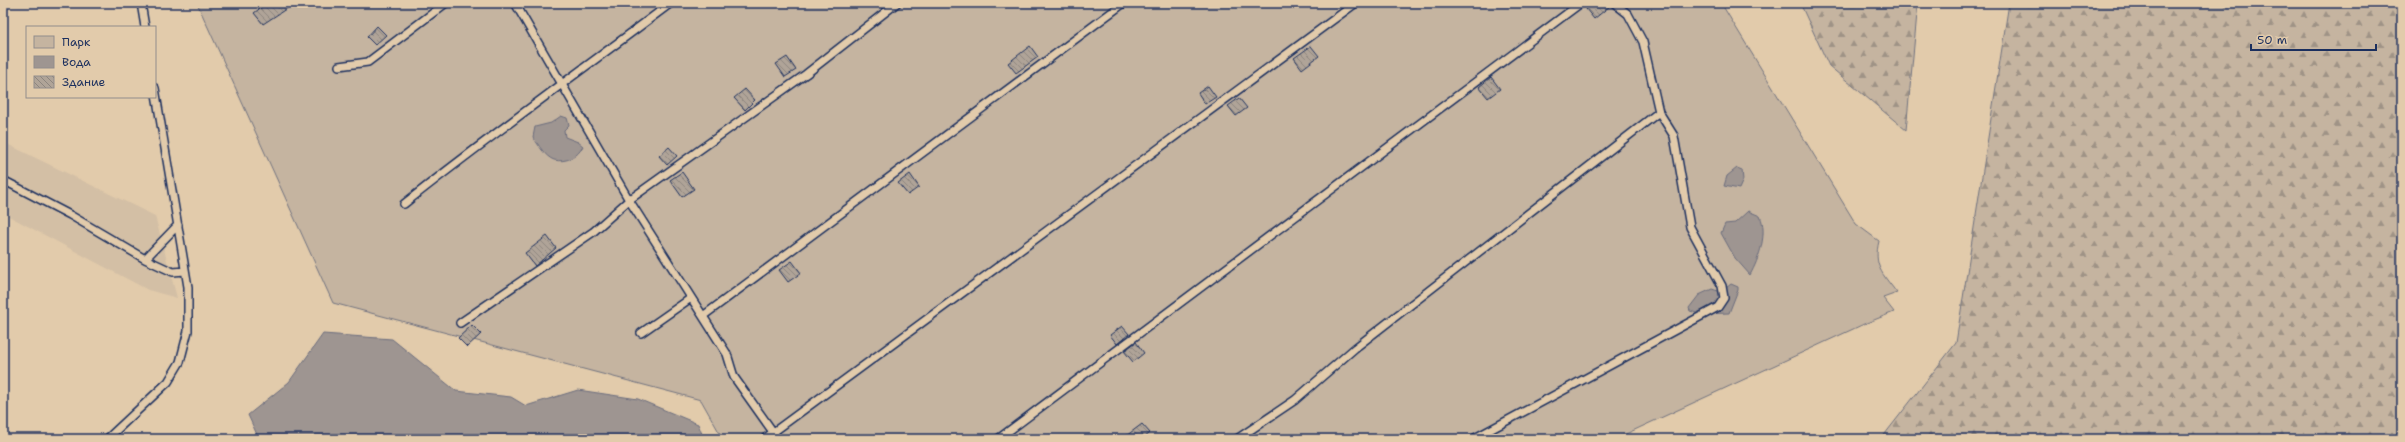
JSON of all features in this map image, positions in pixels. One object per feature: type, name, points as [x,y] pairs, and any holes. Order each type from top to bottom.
[{"type":"lane","points":[[141,3],[145,26]]},
{"type":"lane","points":[[338,66],[368,62],[446,3]]},
{"type":"lane","points":[[515,3],[564,84],[629,200],[727,354],[734,377],[776,436]]},
{"type":"lane","points":[[404,204],[489,137],[564,84],[671,3]]},
{"type":"lane","points":[[460,323],[593,232],[629,200],[806,74],[897,3]]},
{"type":"lane","points":[[702,316],[1124,3]]},
{"type":"lane","points":[[764,439],[776,436],[1356,3]]},
{"type":"lane","points":[[998,439],[1581,3]]},
{"type":"lane","points":[[1473,439],[1718,307],[1724,298],[1722,286],[1690,227],[1674,136],[1658,112],[1643,42],[1628,14],[1614,3]]},
{"type":"lane","points":[[108,439],[168,382],[180,362],[188,331],[188,287],[156,94]]},
{"type":"lane","points":[[1237,439],[1295,400],[1355,348],[1658,112]]},
{"type":"lane","points":[[3,180],[70,215],[145,259],[173,272],[185,271]]},
{"type":"lane","points":[[145,259],[178,225]]},
{"type":"lane","points":[[641,333],[691,298]]},
{"type":"shaded area","points":[[3,142],[155,216],[177,298],[148,290],[3,213]]},
{"type":"green space","points":[[197,3],[1721,3],[1856,224],[1879,241],[1877,257],[1880,269],[1897,293],[1883,298],[1894,312],[1864,324],[1615,439],[723,439],[701,400],[333,303]]},
{"type":"green space","points":[[1800,3],[1918,3],[1906,130],[1829,66]]},
{"type":"green space","points":[[2009,3],[2402,3],[2402,439],[1881,439],[1956,343]]},
{"type":"water","points":[[561,116],[567,118],[569,125],[564,130],[565,137],[578,142],[583,146],[575,156],[567,160],[558,161],[548,156],[533,137],[535,127],[551,123]]},
{"type":"water","points":[[1737,168],[1742,170],[1743,180],[1739,189],[1724,186],[1727,176]]},
{"type":"water","points":[[1748,211],[1760,216],[1763,230],[1763,238],[1759,254],[1750,275],[1735,258],[1721,233],[1725,224],[1735,223]]},
{"type":"water","points":[[1731,284],[1738,287],[1738,290],[1729,313],[1700,314],[1690,311],[1689,308],[1699,295],[1712,289],[1721,292]]},
{"type":"water","points":[[323,334],[392,339],[456,391],[511,397],[526,406],[578,390],[638,399],[698,424],[704,439],[259,439],[248,415],[289,382]]},
{"type":"building","points":[[267,3],[295,3],[263,24],[254,13]]},
{"type":"building","points":[[1594,3],[1609,3],[1610,6],[1594,19],[1586,9]]},
{"type":"building","points":[[377,26],[386,35],[375,45],[367,37]]},
{"type":"building","points":[[1030,46],[1038,57],[1016,73],[1008,63]]},
{"type":"building","points":[[1311,46],[1319,56],[1302,69],[1294,58]]},
{"type":"building","points":[[787,57],[796,70],[785,77],[776,64]]},
{"type":"building","points":[[1491,77],[1500,89],[1488,98],[1479,87]]},
{"type":"building","points":[[1208,86],[1216,97],[1205,104],[1198,93]]},
{"type":"building","points":[[745,89],[755,100],[745,110],[734,98]]},
{"type":"building","points":[[1239,98],[1247,108],[1236,116],[1228,106]]},
{"type":"building","points":[[669,147],[677,156],[667,165],[659,156]]},
{"type":"building","points":[[682,172],[694,189],[682,197],[670,180]]},
{"type":"building","points":[[910,174],[919,187],[908,195],[898,183]]},
{"type":"building","points":[[547,236],[556,248],[535,266],[525,253]]},
{"type":"building","points":[[792,261],[801,273],[788,282],[779,270]]},
{"type":"building","points":[[472,325],[481,334],[467,347],[458,338]]},
{"type":"building","points":[[1122,326],[1129,334],[1117,344],[1110,335]]},
{"type":"building","points":[[1136,342],[1144,353],[1133,362],[1124,351]]},
{"type":"building","points":[[1142,424],[1150,433],[1143,439],[1122,439]]}]
